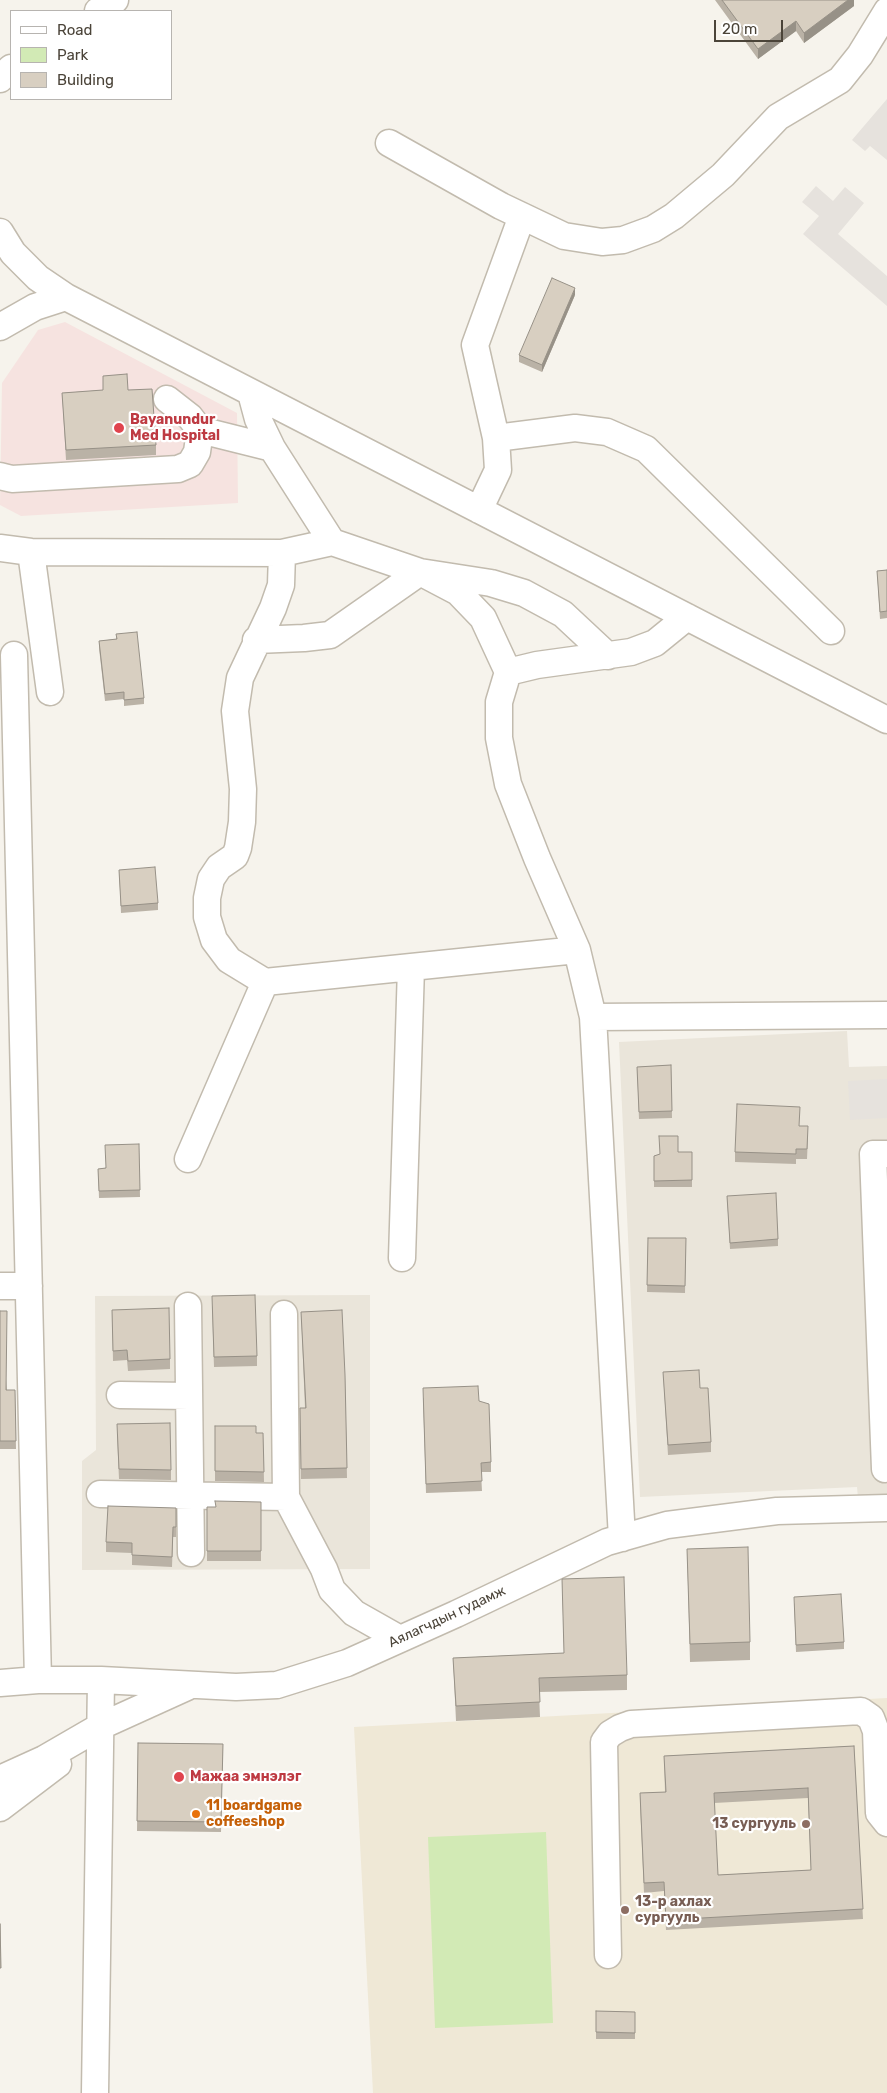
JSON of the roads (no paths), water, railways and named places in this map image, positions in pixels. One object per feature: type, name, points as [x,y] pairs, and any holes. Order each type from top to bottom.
[{"type":"street","points":[[100,10],[115,0]]},
{"type":"street","points":[[390,143],[501,206],[564,236],[602,242],[623,240],[653,229],[674,216],[723,175],[778,117],[840,80],[860,55],[887,11]]},
{"type":"street","points":[[0,79],[10,69]]},
{"type":"street","points":[[479,510],[498,470],[496,438],[475,345],[522,216]]},
{"type":"street","points":[[0,232],[14,253],[38,278],[66,297],[887,720]]},
{"type":"street","points":[[0,327],[35,306],[66,297]]},
{"type":"street","points":[[251,392],[258,419],[272,448],[332,542]]},
{"type":"street","points":[[167,399],[190,417],[200,430],[272,448]]},
{"type":"street","points":[[496,438],[575,428],[607,432],[646,449],[831,631]]},
{"type":"street","points":[[0,476],[12,479],[178,469],[190,464],[197,452],[200,430]]},
{"type":"street","points":[[0,548],[31,552],[282,553],[332,542],[420,572],[458,592],[483,618],[508,672],[499,702],[499,738],[508,784],[536,858],[577,950],[593,1017],[622,1538]]},
{"type":"street","points":[[31,552],[50,692]]},
{"type":"street","points":[[282,553],[281,585],[273,608],[256,640],[240,678],[235,711],[243,789],[242,822],[235,856],[219,867],[211,879],[207,898],[207,917],[214,940],[229,960],[265,982],[577,950]]},
{"type":"street","points":[[256,640],[330,635],[420,572],[491,583],[524,593],[564,614],[608,656]]},
{"type":"street","points":[[508,672],[538,665],[631,652],[656,643],[687,617]]},
{"type":"street","points":[[14,655],[38,1680]]},
{"type":"street","points":[[402,1258],[411,967]]},
{"type":"street","points":[[188,1159],[265,982]]},
{"type":"street","points":[[593,1017],[887,1015]]},
{"type":"street","points":[[885,1469],[874,1154],[887,1154]]},
{"type":"street","points":[[0,1286],[29,1286]]},
{"type":"street","points":[[188,1306],[191,1553]]},
{"type":"street","points":[[284,1314],[286,1496],[324,1569],[332,1590],[354,1613],[400,1639]]},
{"type":"street","points":[[120,1395],[189,1396]]},
{"type":"street","points":[[100,1494],[286,1496]]},
{"type":"street","name":"Аялагчдын гудамж","points":[[0,1683],[38,1680],[101,1680],[236,1687],[277,1685],[347,1663],[607,1542],[667,1525],[777,1511],[887,1508]]},
{"type":"street","points":[[95,2093],[101,1680]]},
{"type":"street","points":[[0,1779],[191,1685]]},
{"type":"street","points":[[608,1955],[604,1742],[610,1734],[620,1728],[631,1724],[861,1711],[871,1718],[876,1731],[879,1813],[887,1823]]},
{"type":"street","points":[[0,1808],[101,1729]]},
{"type":"place","name":"Bayanundur Med Hospital","points":[[119,428]]},
{"type":"place","name":"Maжаа эмнэлэг","points":[[179,1777]]},
{"type":"place","name":"11 boardgame coffeeshop","points":[[196,1814]]},
{"type":"place","name":"13 сургууль","points":[[806,1824]]},
{"type":"place","name":"13-р ахлах сургууль","points":[[625,1910]]}]
